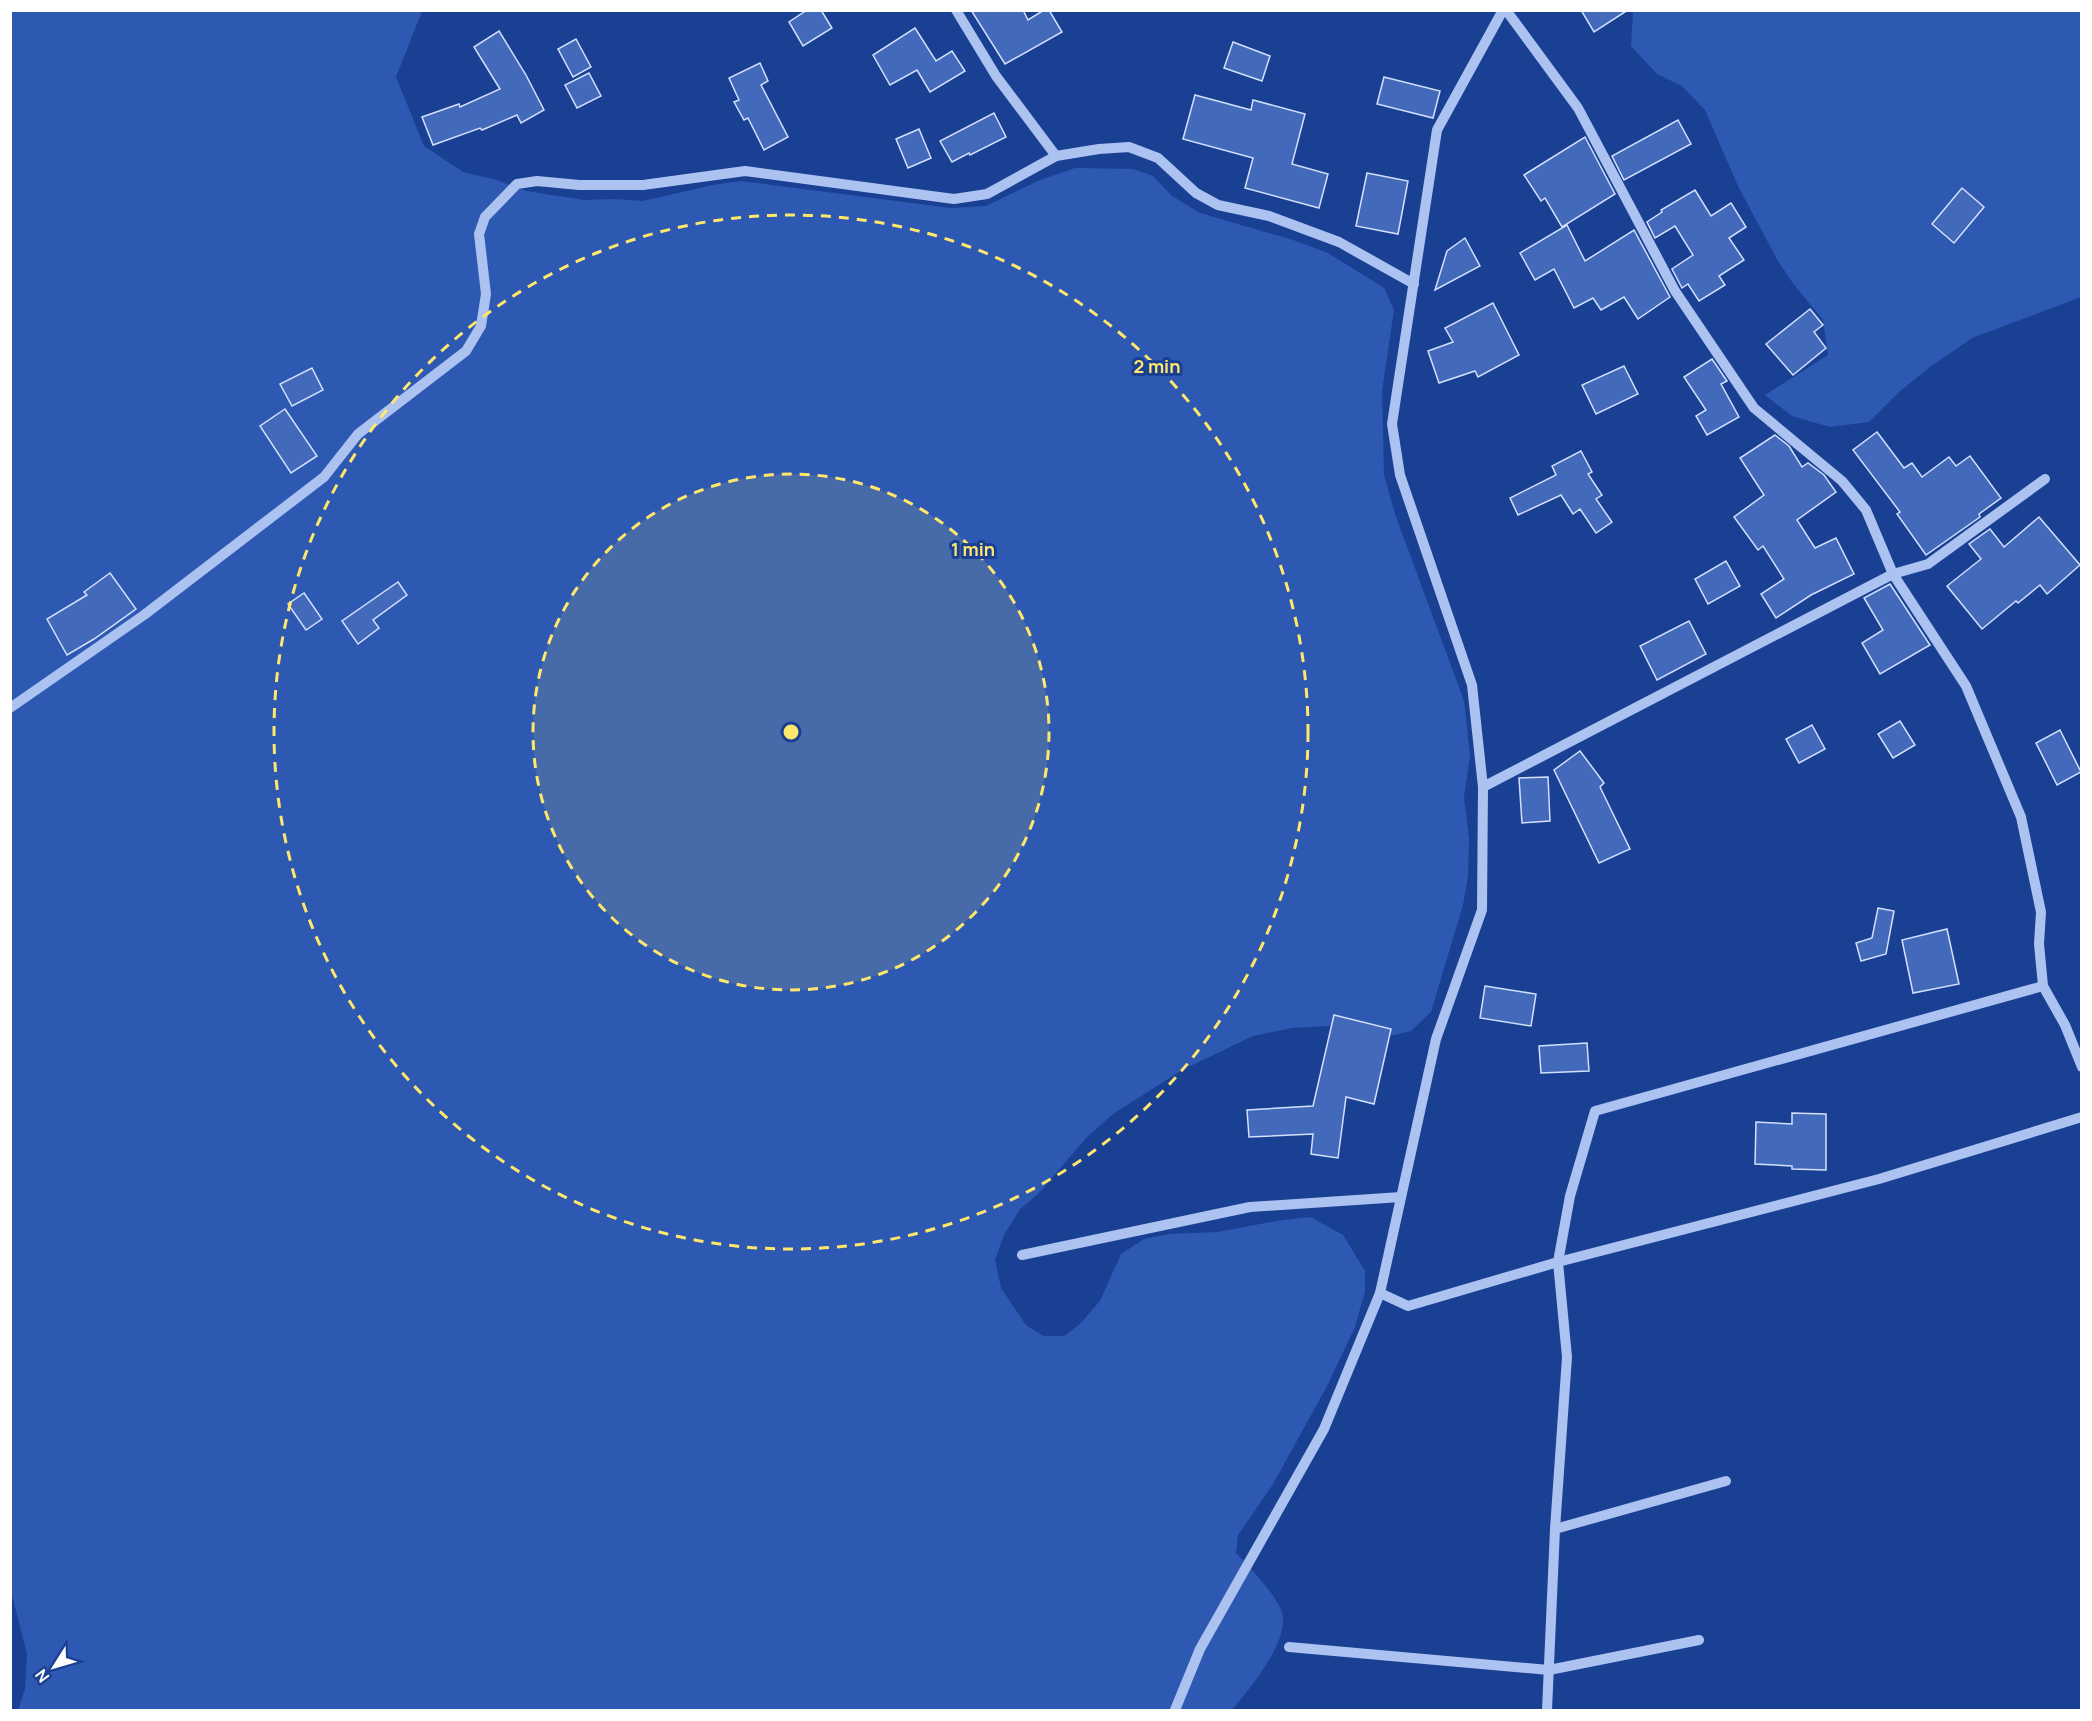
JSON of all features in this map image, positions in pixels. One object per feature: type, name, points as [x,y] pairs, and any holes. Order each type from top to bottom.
[{"type":"street","points":[[956,10],[996,76],[1056,156]]},
{"type":"street","points":[[1175,1710],[1200,1649],[1324,1429],[1380,1293],[1436,1039],[1482,910],[1483,787],[1472,685],[1400,475],[1392,424],[1437,130],[1504,10],[1578,108],[1675,291],[1754,408],[1842,481],[1866,510],[1893,574],[1966,686],[2021,817],[2041,912],[2039,944],[2043,986],[2065,1025],[2082,1067]]},
{"type":"street","points":[[10,708],[144,615],[324,477],[358,434],[466,351],[481,326],[486,294],[479,234],[486,217],[517,184],[537,182],[579,185],[643,185],[745,171],[954,199],[987,194],[1056,156],[1129,147],[1158,158],[1196,193],[1218,205],[1269,216],[1339,242],[1414,284]]},
{"type":"street","points":[[1483,787],[1893,574],[1928,564],[2045,479]]},
{"type":"street","points":[[1547,1710],[1555,1528],[1567,1357],[1558,1262],[1570,1196],[1595,1111],[2043,986]]},
{"type":"street","points":[[1380,1293],[1408,1306],[1558,1262],[1879,1179],[2082,1117]]},
{"type":"street","points":[[1022,1254],[1250,1207],[1401,1197]]},
{"type":"street","points":[[1555,1528],[1726,1481]]},
{"type":"street","points":[[1289,1647],[1549,1670],[1699,1640]]},
{"type":"shaded area","points":[[10,11],[422,11],[396,77],[424,146],[463,172],[497,180],[526,191],[584,200],[643,201],[741,181],[951,208],[986,206],[1040,180],[1075,168],[1133,169],[1153,176],[1172,196],[1200,213],[1293,240],[1328,253],[1384,288],[1394,310],[1382,391],[1384,475],[1395,514],[1464,701],[1470,755],[1464,797],[1469,839],[1468,876],[1463,905],[1431,1012],[1411,1031],[1385,1037],[1361,1029],[1329,1026],[1292,1028],[1253,1036],[1182,1070],[1113,1114],[1087,1137],[1038,1194],[1020,1209],[1004,1235],[995,1260],[1001,1288],[1026,1325],[1043,1336],[1064,1336],[1080,1324],[1100,1301],[1121,1254],[1144,1239],[1169,1234],[1218,1232],[1310,1217],[1343,1235],[1365,1271],[1365,1291],[1355,1327],[1326,1388],[1273,1484],[1238,1535],[1236,1553],[1277,1601],[1283,1617],[1282,1629],[1272,1654],[1257,1679],[1232,1710],[18,1710],[25,1689],[27,1654],[10,1587]]},
{"type":"shaded area","points":[[1633,11],[2081,11],[2081,297],[1972,338],[1899,392],[1869,422],[1830,427],[1792,416],[1765,395],[1828,355],[1823,320],[1778,261],[1738,186],[1705,110],[1682,86],[1657,74],[1631,46]]},
{"type":"building","points":[[807,10],[821,10],[832,28],[803,46],[789,22]]},
{"type":"building","points":[[971,10],[1023,10],[1028,20],[1044,10],[1049,10],[1062,32],[1005,64]]},
{"type":"building","points":[[1581,10],[1628,10],[1594,32]]},
{"type":"building","points":[[915,28],[936,61],[952,51],[965,71],[930,92],[917,70],[890,85],[873,55]]},
{"type":"building","points":[[499,31],[544,110],[521,123],[517,115],[482,130],[480,128],[433,145],[422,117],[459,104],[460,107],[500,89],[474,47]]},
{"type":"building","points":[[576,39],[591,67],[573,77],[558,49]]},
{"type":"building","points":[[1233,42],[1270,56],[1262,81],[1224,68]]},
{"type":"building","points":[[760,63],[768,81],[761,85],[788,137],[764,150],[748,118],[744,120],[734,102],[739,100],[729,78]]},
{"type":"building","points":[[589,73],[601,96],[577,108],[565,85]]},
{"type":"building","points":[[1384,77],[1440,91],[1433,118],[1377,104]]},
{"type":"building","points":[[1195,95],[1251,110],[1253,100],[1305,114],[1292,164],[1328,174],[1319,208],[1245,188],[1253,158],[1183,139]]},
{"type":"building","points":[[994,113],[1006,137],[952,162],[940,141]]},
{"type":"building","points":[[1678,120],[1691,144],[1624,180],[1612,156]]},
{"type":"building","points":[[919,129],[931,158],[908,168],[896,139]]},
{"type":"building","points":[[1585,137],[1615,194],[1562,227],[1545,198],[1541,201],[1524,175]]},
{"type":"building","points":[[1367,173],[1408,181],[1398,234],[1356,226]]},
{"type":"building","points":[[1962,188],[1984,207],[1954,243],[1932,224]]},
{"type":"building","points":[[1695,190],[1711,216],[1731,203],[1746,227],[1729,238],[1744,260],[1719,276],[1725,285],[1699,301],[1688,284],[1682,288],[1672,269],[1693,255],[1675,226],[1655,238],[1647,222],[1662,212],[1661,210]]},
{"type":"building","points":[[1567,225],[1585,261],[1634,230],[1670,297],[1638,319],[1624,297],[1601,310],[1593,298],[1574,308],[1554,269],[1535,280],[1520,253]]},
{"type":"building","points":[[1465,238],[1480,266],[1435,290],[1447,251]]},
{"type":"building","points":[[1493,303],[1519,355],[1478,377],[1475,371],[1439,383],[1428,351],[1453,342],[1445,328]]},
{"type":"building","points":[[1810,309],[1823,325],[1814,332],[1826,348],[1793,375],[1766,344]]},
{"type":"building","points":[[1712,359],[1727,381],[1721,384],[1739,417],[1707,435],[1696,416],[1706,410],[1684,377]]},
{"type":"building","points":[[1624,366],[1638,394],[1596,414],[1582,385]]},
{"type":"building","points":[[312,368],[323,390],[292,406],[280,384]]},
{"type":"building","points":[[285,409],[317,456],[291,473],[260,426]]},
{"type":"building","points":[[1877,432],[1904,468],[1912,463],[1922,477],[1949,457],[1956,466],[1970,456],[2001,498],[1979,514],[1980,517],[1926,555],[1897,514],[1900,512],[1853,450]]},
{"type":"building","points":[[1775,435],[1789,446],[1802,467],[1808,463],[1824,475],[1836,492],[1797,520],[1815,548],[1836,538],[1854,574],[1811,595],[1776,618],[1761,594],[1784,579],[1763,546],[1758,550],[1734,517],[1764,495],[1740,458]]},
{"type":"building","points":[[1581,451],[1592,472],[1588,474],[1602,495],[1596,499],[1612,522],[1596,533],[1580,509],[1573,514],[1561,495],[1518,515],[1510,498],[1556,475],[1552,466]]},
{"type":"building","points":[[2039,517],[2080,565],[2047,594],[2040,585],[1982,629],[1947,586],[1981,559],[1969,544],[1990,529],[2004,547]]},
{"type":"building","points":[[1726,561],[1740,586],[1708,604],[1695,579]]},
{"type":"building","points":[[110,573],[136,609],[67,655],[47,619],[87,595],[84,592]]},
{"type":"building","points":[[398,582],[407,595],[373,620],[379,628],[358,644],[342,621]]},
{"type":"building","points":[[1890,584],[1930,645],[1880,674],[1862,643],[1883,630],[1864,598]]},
{"type":"building","points":[[304,593],[322,619],[306,630],[288,604]]},
{"type":"building","points":[[1689,621],[1706,654],[1657,680],[1640,646]]},
{"type":"building","points":[[1900,721],[1915,745],[1893,758],[1878,734]]},
{"type":"building","points":[[1812,725],[1825,749],[1799,763],[1786,739]]},
{"type":"building","points":[[2060,730],[2081,772],[2057,785],[2036,743]]},
{"type":"building","points":[[1580,751],[1604,783],[1600,787],[1630,849],[1599,863],[1554,770]]},
{"type":"building","points":[[1548,777],[1550,821],[1522,823],[1519,778]]},
{"type":"building","points":[[1878,908],[1894,911],[1886,954],[1861,961],[1856,943],[1872,938]]},
{"type":"building","points":[[1947,929],[1959,984],[1913,993],[1902,940]]},
{"type":"building","points":[[1485,986],[1536,994],[1531,1026],[1480,1018]]},
{"type":"building","points":[[1334,1015],[1391,1029],[1374,1104],[1346,1097],[1338,1158],[1311,1154],[1313,1134],[1249,1137],[1247,1110],[1313,1106]]},
{"type":"building","points":[[1587,1043],[1589,1071],[1541,1073],[1539,1046]]},
{"type":"building","points":[[1792,1113],[1826,1114],[1826,1170],[1792,1169],[1792,1166],[1755,1164],[1756,1122],[1792,1124]]}]
